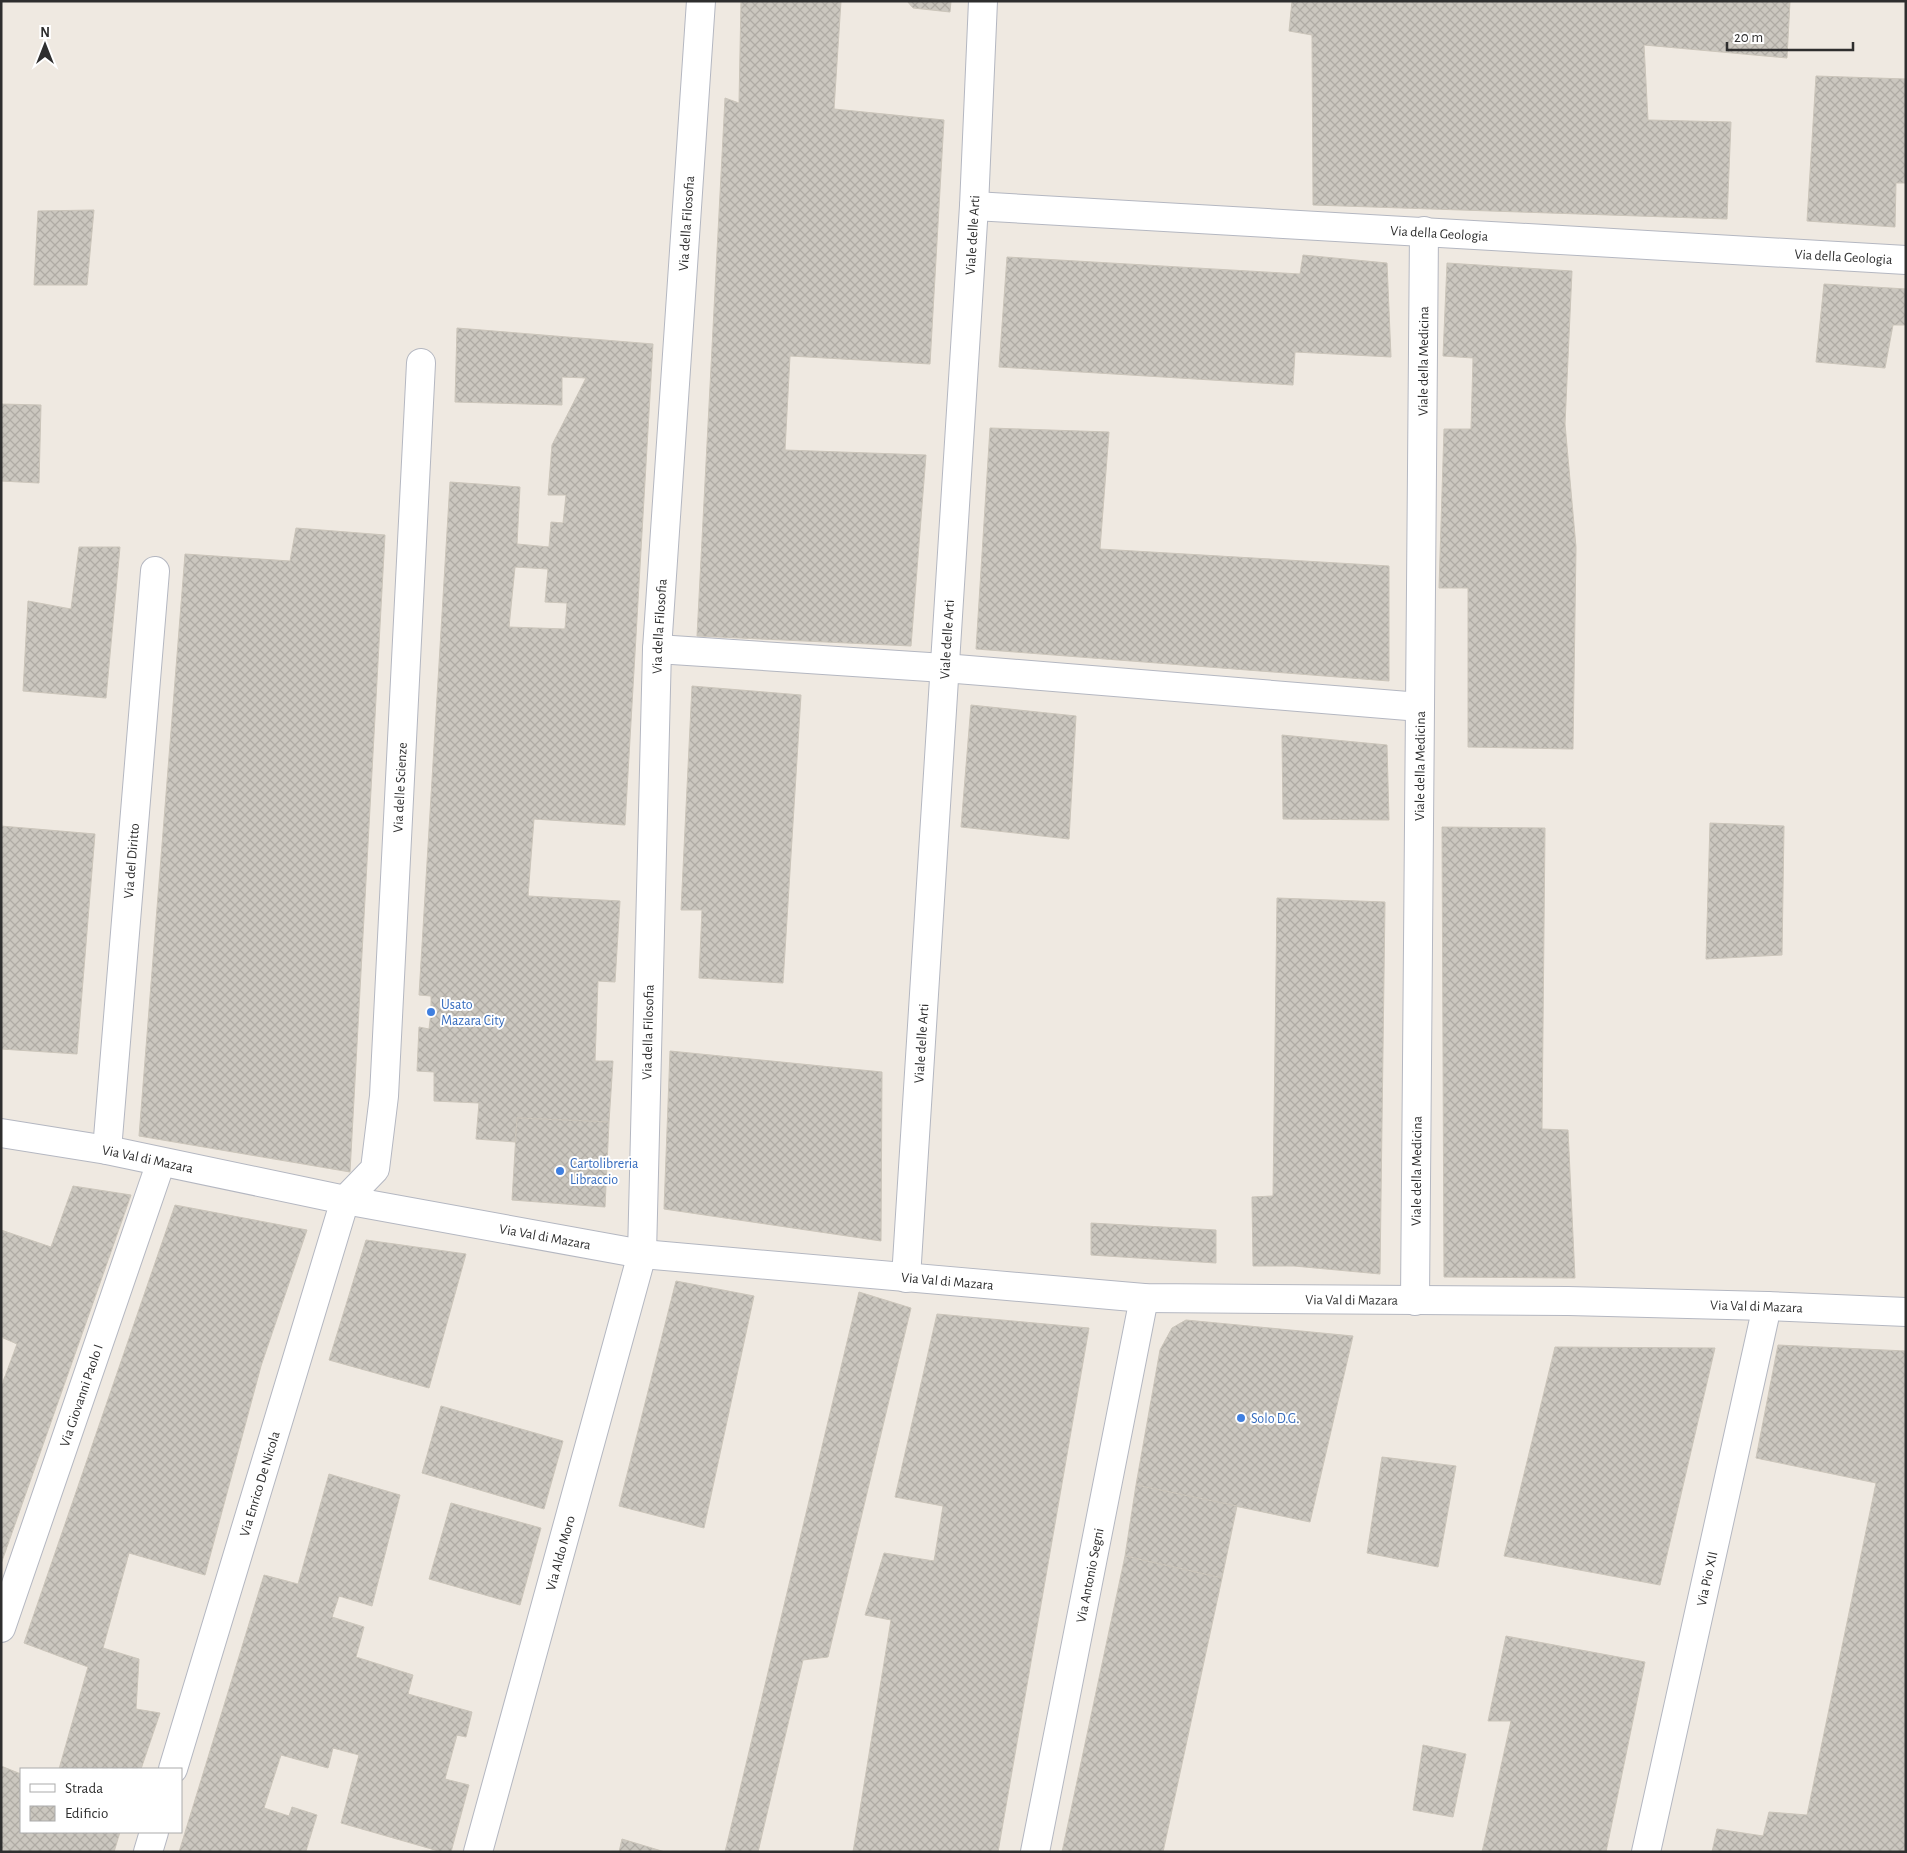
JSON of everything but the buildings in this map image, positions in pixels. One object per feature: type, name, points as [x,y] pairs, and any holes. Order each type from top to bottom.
[{"type":"street","name":"Via della Filosofia","points":[[642,1254],[657,649],[701,1]]},
{"type":"street","name":"Viale delle Arti","points":[[906,1278],[974,206],[983,1]]},
{"type":"street","name":"Via della Geologia","points":[[974,206],[1906,260]]},
{"type":"street","name":"Viale della Medicina","points":[[1415,1301],[1424,231]]},
{"type":"street","name":"Via delle Scienze","points":[[345,1200],[375,1169],[384,1096],[420,363]]},
{"type":"street","name":"Via del Diritto","points":[[107,1150],[155,571]]},
{"type":"street","points":[[657,649],[944,668],[1420,707]]},
{"type":"street","name":"Via Val di Mazara","points":[[1,1133],[107,1150],[345,1200],[642,1254],[1144,1298],[1568,1301],[1906,1312]]},
{"type":"street","name":"Via Giovanni Paolo I","points":[[1,1628],[161,1162]]},
{"type":"street","name":"Via Enrico De Nicola","points":[[173,1768],[345,1200]]},
{"type":"street","name":"Via Aldo Moro","points":[[478,1852],[642,1254]]},
{"type":"street","name":"Via Antonio Segni","points":[[1035,1852],[1144,1298]]},
{"type":"street","name":"Via Pio XII","points":[[1646,1852],[1767,1306]]},
{"type":"street","points":[[148,1852],[154,1833]]},
{"type":"place","name":"Usato Mazara City","points":[[431,1012]]},
{"type":"place","name":"Cartolibreria Libraccio","points":[[560,1171]]},
{"type":"place","name":"Solo D.G.","points":[[1241,1418]]}]
